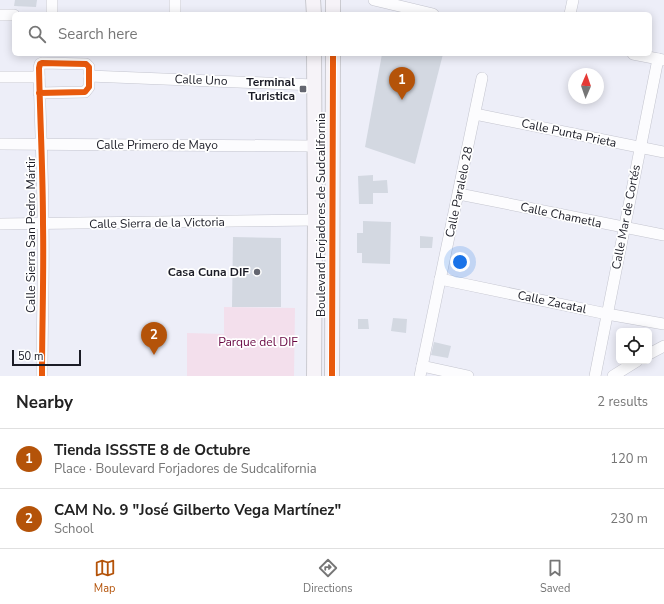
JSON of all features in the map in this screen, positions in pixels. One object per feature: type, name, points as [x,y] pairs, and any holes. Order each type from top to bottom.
[{"type":"main road","points":[[313,0],[314,12]]},
{"type":"main road","points":[[333,0],[333,12]]},
{"type":"main road","name":"Boulevard Forjadores de Sudcalifornia","points":[[314,56],[314,376]]},
{"type":"main road","name":"Boulevard Forjadores de Sudcalifornia","points":[[332,376],[333,56]]},
{"type":"street","points":[[52,0],[52,12]]},
{"type":"street","points":[[175,0],[175,12]]},
{"type":"street","points":[[374,0],[425,12]]},
{"type":"street","points":[[571,12],[574,0]]},
{"type":"street","points":[[0,15],[12,15]]},
{"type":"street","points":[[644,56],[661,59]]},
{"type":"street","name":"Calle Mar de Cortés","points":[[595,376],[623,228],[661,59]]},
{"type":"street","name":"Calle Sierra San Pedro Mártir","points":[[42,376],[43,224],[39,68],[40,64],[42,63],[86,64],[89,67],[89,76]]},
{"type":"street","points":[[39,93],[85,92],[89,87],[89,76]]},
{"type":"street","name":"Calle Uno","points":[[89,76],[314,85]]},
{"type":"street","points":[[0,77],[39,77]]},
{"type":"street","name":"Calle Paralelo 28","points":[[421,371],[482,78]]},
{"type":"street","name":"Calle Punta Prieta","points":[[475,114],[664,152]]},
{"type":"street","name":"Calle Primero de Mayo","points":[[0,144],[314,146]]},
{"type":"street","name":"Calle Chametla","points":[[459,194],[664,235]]},
{"type":"street","name":"Calle Sierra de la Victoria","points":[[0,224],[315,220]]},
{"type":"street","name":"Calle Zacatal","points":[[440,279],[607,314],[664,324]]},
{"type":"street","points":[[652,352],[664,346]]},
{"type":"street","points":[[613,376],[632,364]]},
{"type":"street","points":[[421,371],[468,376]]},
{"type":"green space","name":"Parque del DIF","points":[[224,307],[295,308],[294,376],[187,376],[187,333],[224,334]]},
{"type":"building","points":[[15,0],[37,0],[36,7],[14,6]]},
{"type":"building","points":[[382,56],[442,56],[415,164],[365,147]]},
{"type":"building","points":[[373,175],[373,181],[387,180],[388,193],[373,193],[373,204],[359,204],[358,176]]},
{"type":"building","points":[[363,221],[391,222],[390,264],[362,263],[362,253],[357,253],[357,233],[363,233]]},
{"type":"building","points":[[420,236],[433,237],[432,248],[420,248]]},
{"type":"building","name":"Casa Cuna DIF","points":[[233,237],[281,238],[281,307],[232,307]]},
{"type":"building","points":[[393,318],[407,319],[406,333],[391,331]]},
{"type":"building","points":[[358,319],[368,319],[369,329],[358,329]]},
{"type":"building","points":[[434,342],[451,346],[448,358],[431,355]]},
{"type":"cycle path","points":[[332,376],[333,56]]},
{"type":"cycle path","points":[[39,93],[85,92],[89,87],[89,67],[86,64],[42,63],[40,64],[39,68],[39,88],[40,107],[43,185],[42,376]]},
{"type":"place","name":"Terminal Turistica","points":[[303,89]]},
{"type":"place","name":"Tienda ISSSTE 8 de Octubre","points":[[402,100]]},
{"type":"place","name":"Casa Cuna DIF","points":[[257,272]]},
{"type":"place","name":"CAM No. 9 \"José Gilberto Vega Martínez\"","points":[[154,355]]}]
